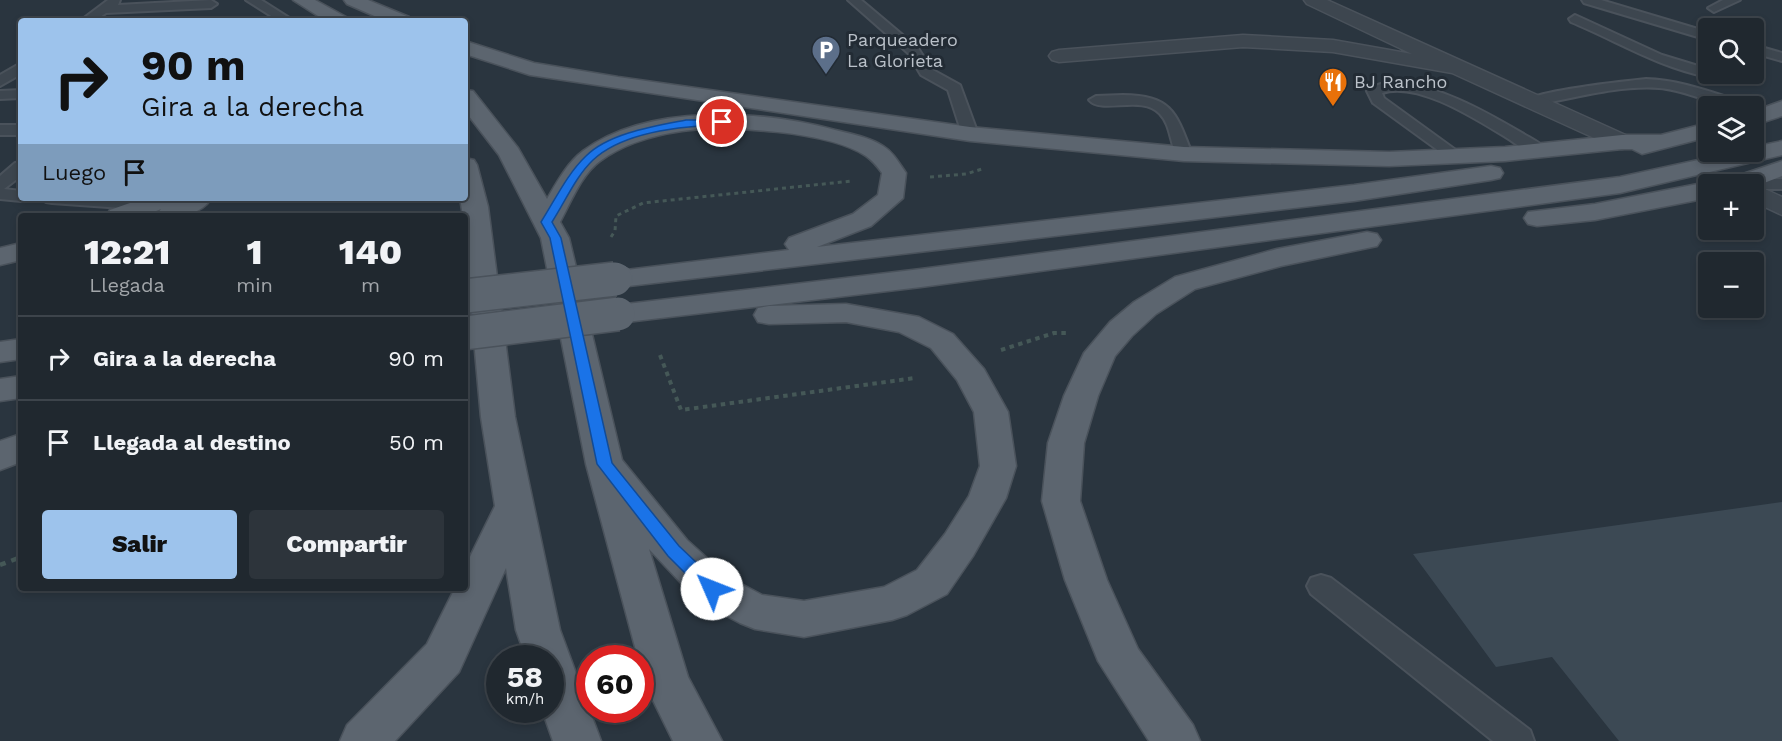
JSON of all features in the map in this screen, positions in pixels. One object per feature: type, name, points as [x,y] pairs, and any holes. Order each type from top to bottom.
[{"type":"main road","points":[[302,0],[334,18]]},
{"type":"main road","points":[[334,0],[364,18]]},
{"type":"main road","points":[[353,0],[395,18]]},
{"type":"main road","points":[[468,48],[530,69],[555,74],[970,134],[1184,154],[1323,159],[1456,156],[1540,151],[1622,142],[1663,142]]},
{"type":"main road","points":[[468,100],[510,153],[555,238],[604,464],[667,682],[698,741]]},
{"type":"main road","points":[[547,222],[582,166],[592,156],[620,140],[650,130],[686,123],[775,125],[828,135],[862,146],[880,155],[894,173],[890,198],[862,220],[743,263]]},
{"type":"main road","points":[[468,296],[1354,193],[1587,159],[1698,133]]},
{"type":"main road","points":[[468,333],[933,276],[1620,185],[1782,148]]},
{"type":"main road","points":[[1764,175],[1782,168]]},
{"type":"main road","points":[[1176,741],[1121,662],[1086,580],[1061,501],[1066,443],[1081,396],[1100,353],[1121,329],[1144,308],[1185,283],[1277,258],[1364,240],[1442,228],[1595,212],[1698,192]]},
{"type":"main road","points":[[132,213],[185,201]]},
{"type":"main road","points":[[468,203],[498,417],[538,630],[543,645]]},
{"type":"main road","points":[[0,257],[18,252]]},
{"type":"main road","points":[[604,464],[674,551],[712,589],[755,611],[804,619],[892,603],[932,582],[959,545],[987,498],[998,466],[991,411],[972,376],[942,341],[908,324],[846,314],[670,321],[618,314]]},
{"type":"main road","points":[[0,352],[18,349]]},
{"type":"main road","points":[[0,390],[18,387]]},
{"type":"main road","points":[[0,457],[18,448]]},
{"type":"main road","points":[[364,741],[443,658],[514,507]]},
{"type":"main road","points":[[564,704],[577,741]]},
{"type":"street","points":[[1314,0],[1622,142]]},
{"type":"street","points":[[1059,56],[1253,41],[1333,46],[1460,68]]},
{"type":"street","points":[[1764,197],[1782,207]]},
{"type":"lane","points":[[90,18],[116,0]]},
{"type":"lane","points":[[252,0],[283,18]]},
{"type":"lane","points":[[854,0],[899,37],[913,51],[926,72],[955,88],[970,134]]},
{"type":"lane","points":[[1588,0],[1698,33]]},
{"type":"lane","points":[[1714,8],[1734,0]]},
{"type":"lane","points":[[103,9],[214,2]]},
{"type":"lane","points":[[198,15],[214,2]]},
{"type":"lane","points":[[1575,19],[1603,29],[1648,53],[1698,70]]},
{"type":"lane","points":[[1764,52],[1782,57]]},
{"type":"lane","points":[[1764,63],[1766,67],[1782,69]]},
{"type":"lane","points":[[0,82],[18,69]]},
{"type":"lane","points":[[1531,102],[1641,84],[1686,89],[1709,96]]},
{"type":"lane","points":[[1456,156],[1378,100],[1374,91],[1380,87],[1398,86],[1421,89],[1445,98],[1540,151]]},
{"type":"lane","points":[[0,95],[18,94]]},
{"type":"lane","points":[[1096,100],[1147,102],[1167,111],[1184,154]]},
{"type":"lane","points":[[0,130],[18,130]]},
{"type":"lane","points":[[0,185],[18,170]]},
{"type":"lane","points":[[1764,184],[1782,184]]},
{"type":"lane","points":[[0,194],[18,196]]},
{"type":"lane","points":[[93,201],[162,206]]},
{"type":"lane","points":[[1320,586],[1518,741]]},
{"type":"path","points":[[608,242],[615,231],[615,216],[643,203],[853,181]]},
{"type":"path","points":[[994,352],[1054,333],[1121,329]]},
{"type":"path","points":[[660,356],[681,410],[915,378]]},
{"type":"path","points":[[0,565],[18,557]]},
{"type":"building","points":[[1782,502],[1782,741],[1619,741],[1552,657],[1496,667],[1413,554]]},
{"type":"place","name":"Parqueadero La Glorieta","points":[[826,76]]},
{"type":"place","name":"BJ Rancho","points":[[1333,108]]},
{"type":"route","points":[[712,589],[674,551],[604,464],[555,238],[547,222],[582,166],[592,156],[620,140],[650,130],[686,123],[722,122]]}]
